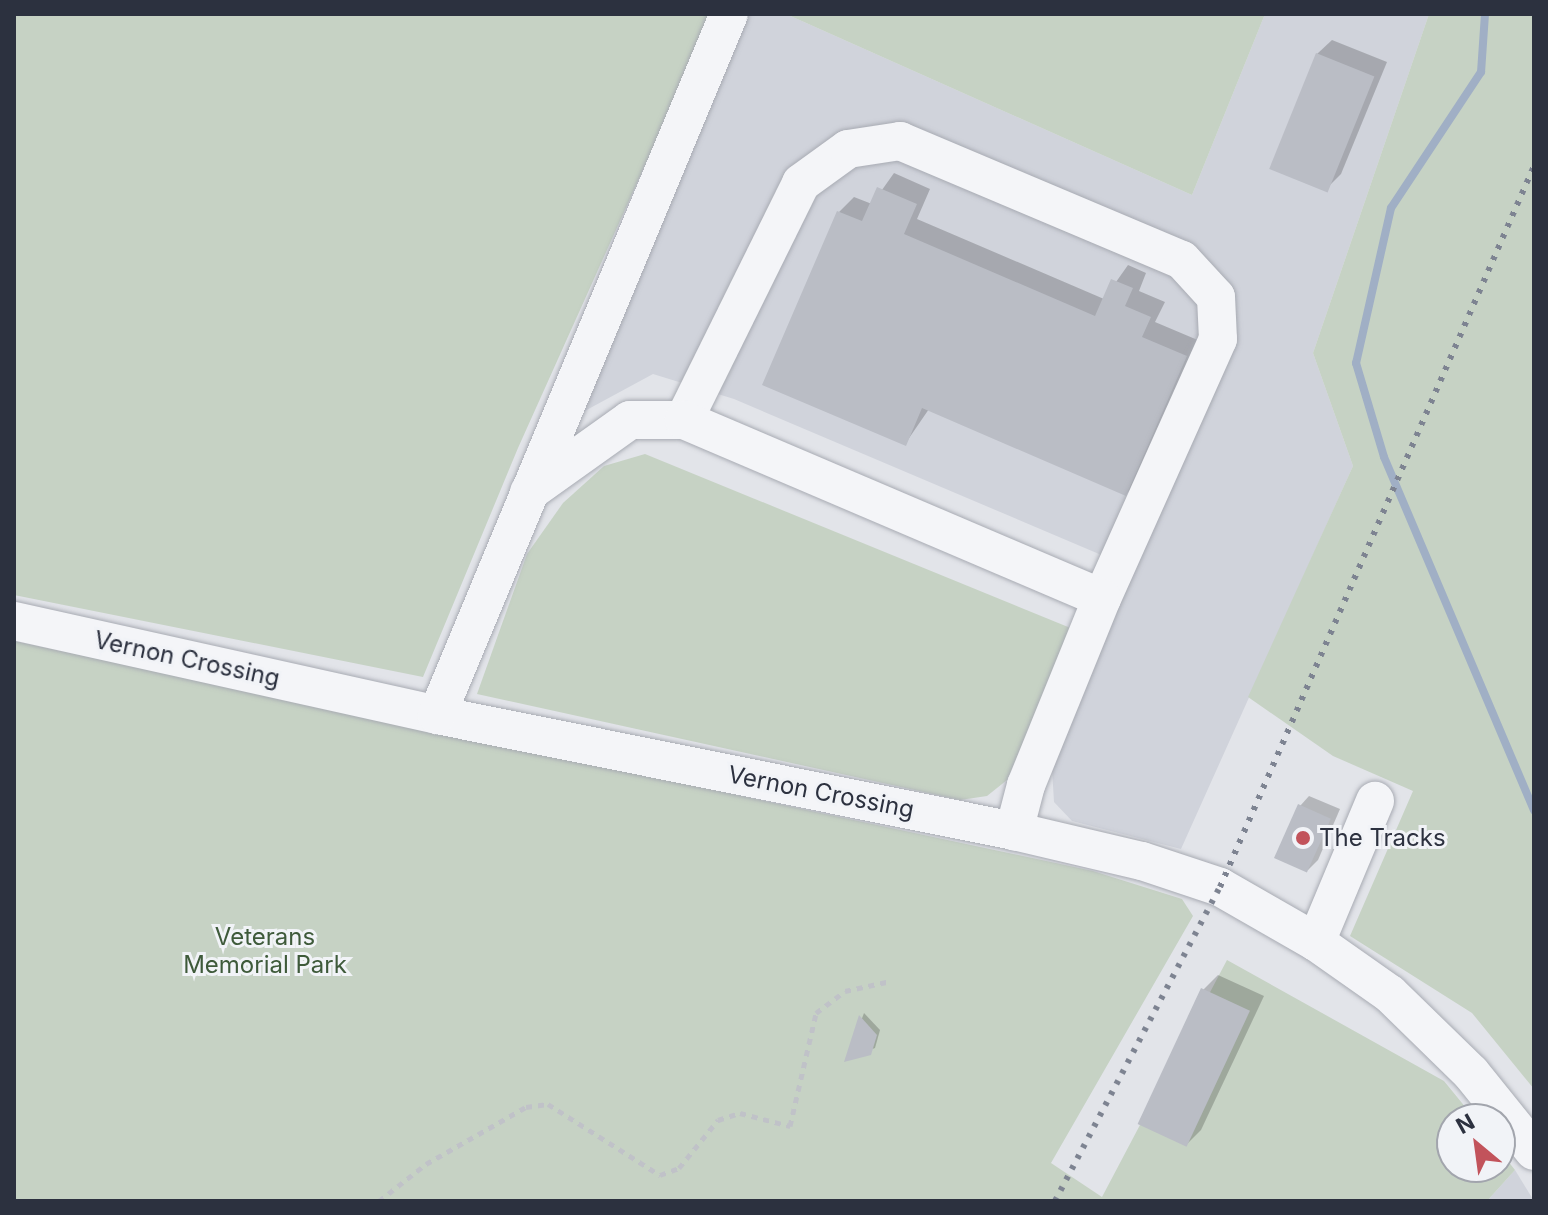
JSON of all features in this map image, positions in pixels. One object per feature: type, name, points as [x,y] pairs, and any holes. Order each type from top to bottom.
[{"type":"street","points":[[437,715],[729,14]]},
{"type":"street","points":[[684,420],[801,183],[848,149],[900,141],[1182,260],[1216,297],[1218,339],[1102,598],[1026,785],[1014,831]]},
{"type":"street","points":[[529,492],[630,420],[684,420],[1102,598]]},
{"type":"street","name":"Vernon Crossing","points":[[14,621],[437,715],[1014,831],[1142,861],[1220,887],[1316,942],[1390,994],[1471,1073],[1534,1151]]},
{"type":"street","points":[[1316,942],[1375,801]]},
{"type":"path","points":[[379,1201],[426,1164],[526,1107],[548,1104],[660,1175],[679,1168],[718,1120],[740,1113],[790,1126],[816,1013],[845,991],[891,981]]},
{"type":"shaded area","points":[[749,14],[786,14],[1192,195],[1265,14],[1429,14],[1313,353],[1353,466],[1181,849],[1072,821],[1054,802],[1052,769],[1132,568],[734,399],[653,374],[581,413]]},
{"type":"shaded area","points":[[1516,1172],[1534,1201],[1487,1201],[1503,1183],[1516,1183]]},
{"type":"green space","points":[[14,14],[713,14],[518,448],[423,677],[14,595]]},
{"type":"green space","points":[[786,14],[1265,14],[1192,195]]},
{"type":"green space","points":[[1429,14],[1534,14],[1534,1089],[1472,1013],[1350,936],[1413,791],[1333,756],[1248,697],[1353,466],[1313,353]]},
{"type":"green space","points":[[645,454],[1073,629],[1007,780],[987,796],[960,800],[477,694],[527,554],[563,503],[604,466]]},
{"type":"green space","name":"Veterans Memorial Park","points":[[14,641],[1093,871],[1182,899],[1193,916],[1051,1163],[1102,1197],[1227,960],[1444,1081],[1462,1103],[1436,1103],[1436,1183],[1503,1183],[1487,1201],[14,1201]]},
{"type":"building","points":[[1316,53],[1374,77],[1328,192],[1269,169]]},
{"type":"building","points":[[877,187],[917,204],[904,234],[1095,316],[1111,279],[1133,288],[1125,306],[1151,317],[1142,337],[1187,356],[1126,496],[922,408],[906,446],[762,385],[837,211],[862,221]]},
{"type":"building","name":"The Tracks","points":[[1298,804],[1331,819],[1307,873],[1274,858]]},
{"type":"building","points":[[1201,988],[1250,1011],[1187,1147],[1138,1124]]},
{"type":"building","points":[[859,1015],[877,1035],[871,1055],[844,1062]]},
{"type":"waterway","points":[[1485,14],[1481,72],[1391,208],[1356,363],[1384,457],[1534,810]]},
{"type":"railway","points":[[1055,1201],[1220,887],[1534,166]]},
{"type":"place","name":"The Tracks","points":[[1303,838]]}]
